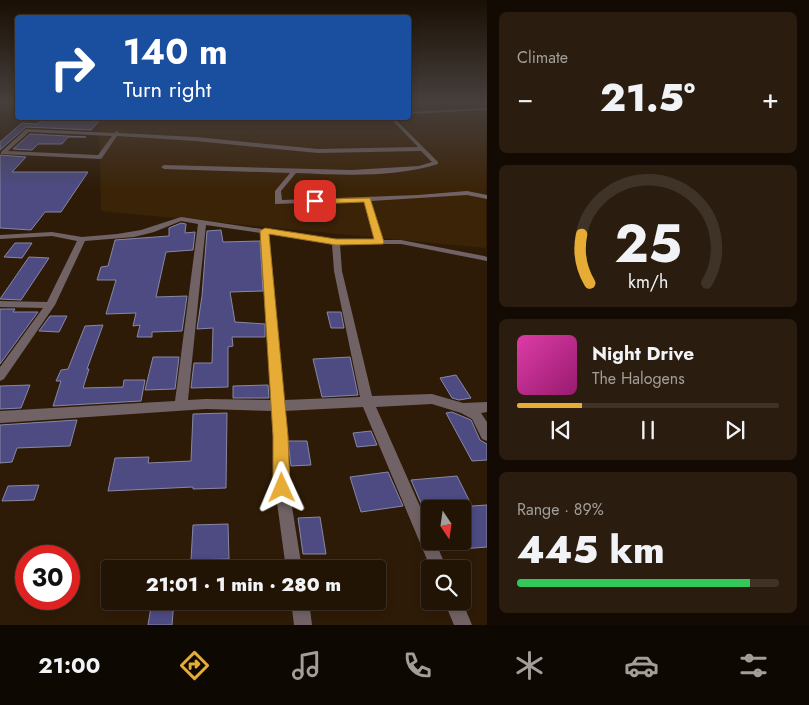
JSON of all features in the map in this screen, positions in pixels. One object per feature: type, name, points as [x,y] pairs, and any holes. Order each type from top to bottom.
[{"type":"street","points":[[27,131],[2,153],[100,157],[117,133]]},
{"type":"street","points":[[63,131],[117,133],[318,151],[423,149]]},
{"type":"street","points":[[164,167],[359,172],[430,168],[436,162],[405,131]]},
{"type":"street","points":[[296,170],[278,191],[278,202],[467,193],[486,196]]},
{"type":"street","points":[[367,199],[380,242]]},
{"type":"street","points":[[0,237],[52,234],[82,239],[115,238],[152,230],[168,221],[180,219],[336,242],[401,242],[484,259]]},
{"type":"street","points":[[181,406],[202,222]]},
{"type":"street","points":[[265,231],[282,488],[293,560]]},
{"type":"street","points":[[0,376],[50,305],[82,239]]},
{"type":"street","points":[[336,242],[338,271],[367,401],[435,560]]},
{"type":"street","points":[[0,304],[50,305]]},
{"type":"street","points":[[0,417],[206,404],[277,406],[432,399],[463,408],[476,415],[486,435]]},
{"type":"street","points":[[463,408],[486,407]]},
{"type":"street","points":[[301,610],[303,625]]},
{"type":"street","points":[[457,610],[463,625]]},
{"type":"shaded area","points":[[99,131],[486,131],[486,248],[101,211]]},
{"type":"building","points":[[13,131],[21,131],[0,150],[0,142]]},
{"type":"building","points":[[30,134],[86,137],[68,137],[62,144],[38,144],[32,150],[13,149]]},
{"type":"building","points":[[0,155],[26,157],[12,172],[88,172],[61,212],[45,212],[31,230],[0,228]]},
{"type":"building","points":[[181,223],[186,224],[185,233],[195,232],[193,250],[166,252],[156,297],[187,296],[182,331],[152,332],[152,337],[137,337],[140,325],[133,326],[136,313],[106,314],[116,280],[97,280],[101,267],[108,266],[115,240],[169,236],[169,228]]},
{"type":"building","points":[[221,230],[223,242],[260,241],[263,291],[230,292],[235,322],[265,324],[265,337],[232,337],[233,346],[228,347],[228,387],[191,388],[194,363],[212,363],[213,328],[197,329],[202,296],[207,231]]},
{"type":"building","points":[[15,243],[32,243],[22,258],[4,257]]},
{"type":"building","points":[[29,257],[49,258],[21,300],[0,299]]},
{"type":"building","points":[[0,309],[15,309],[13,312],[38,312],[0,364]]},
{"type":"building","points":[[327,312],[341,312],[344,328],[331,328]]},
{"type":"building","points":[[50,316],[67,316],[59,332],[39,331]]},
{"type":"building","points":[[103,325],[87,369],[89,369],[83,388],[123,387],[124,380],[145,380],[141,401],[53,406],[61,381],[56,381],[61,370],[68,369],[85,326]]},
{"type":"building","points":[[153,357],[179,357],[175,389],[145,390]]},
{"type":"building","points":[[350,357],[358,395],[322,397],[313,359]]},
{"type":"building","points":[[456,375],[471,398],[459,400],[452,398],[440,378]]},
{"type":"building","points":[[30,385],[21,408],[0,409],[0,386]]},
{"type":"building","points":[[268,385],[269,398],[233,398],[233,386]]},
{"type":"building","points":[[452,412],[471,420],[480,440],[487,444],[487,460],[472,461],[446,413]]},
{"type":"building","points":[[227,413],[226,488],[193,489],[193,487],[108,491],[115,458],[149,457],[148,463],[191,461],[193,414]]},
{"type":"building","points":[[77,420],[70,446],[17,448],[12,462],[0,463],[0,425]]},
{"type":"building","points":[[371,431],[377,445],[357,447],[353,433]]},
{"type":"building","points":[[288,441],[307,441],[311,465],[291,466]]},
{"type":"building","points":[[388,472],[403,506],[361,512],[350,477]]},
{"type":"building","points":[[457,476],[469,500],[421,500],[421,503],[411,480]]},
{"type":"building","points":[[39,485],[34,500],[2,501],[8,486]]},
{"type":"building","points":[[471,504],[472,506],[487,505],[487,547],[471,548]]},
{"type":"building","points":[[320,517],[326,554],[303,554],[298,518]]},
{"type":"building","points":[[228,524],[229,559],[191,560],[193,525]]},
{"type":"building","points":[[150,610],[173,610],[172,625],[148,625]]},
{"type":"route","points":[[282,488],[265,231],[336,242],[380,242],[367,199],[315,201]]}]
